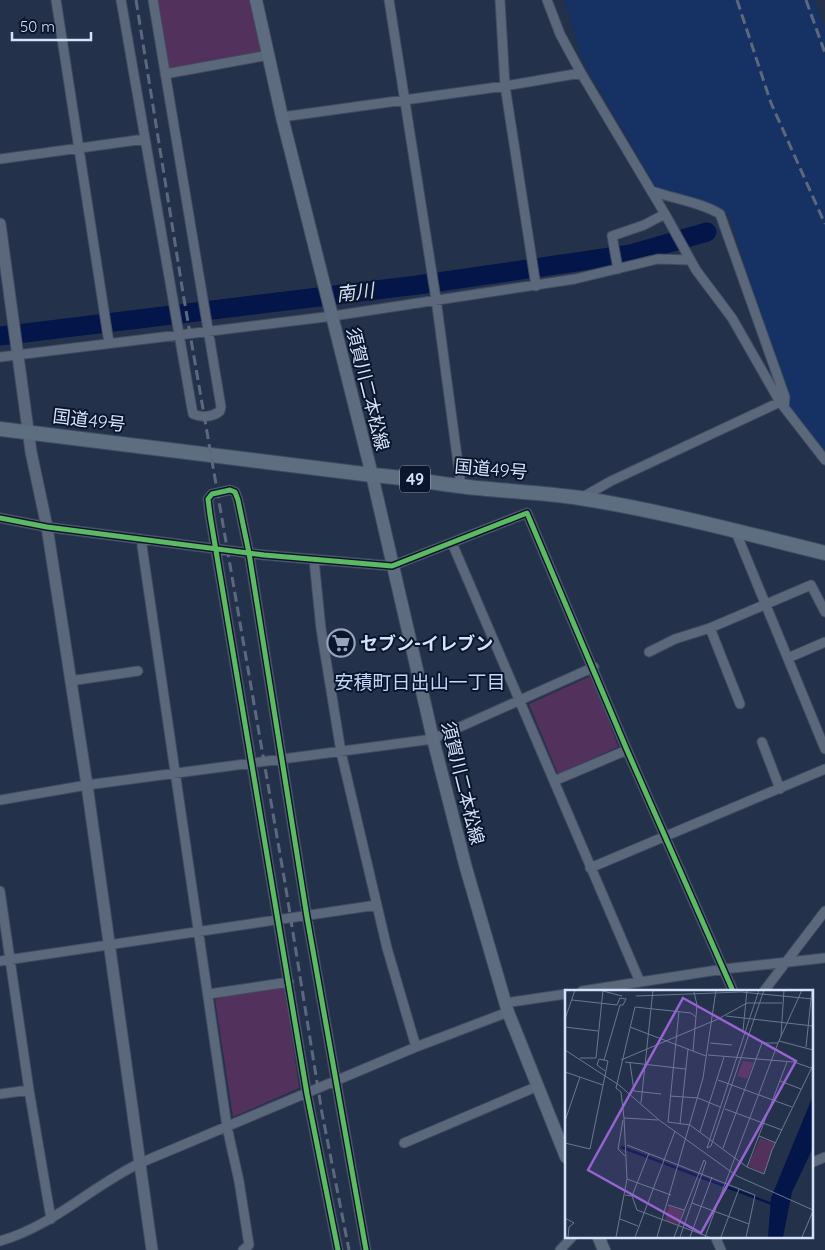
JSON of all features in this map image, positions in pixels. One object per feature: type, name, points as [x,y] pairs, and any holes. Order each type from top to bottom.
[{"type":"highway","name":"国道49号","points":[[0,429],[372,475],[406,477],[461,486],[518,490],[580,498],[735,530],[825,553]]},
{"type":"main road","name":"須賀川二本松線","points":[[256,0],[282,117],[372,475],[433,739],[466,868],[507,1007],[565,1154]]},
{"type":"main road","points":[[599,1238],[604,1250]]},
{"type":"street","points":[[56,0],[109,341]]},
{"type":"street","points":[[121,0],[193,414],[211,416],[220,411],[221,407],[210,328],[153,0]]},
{"type":"street","points":[[389,0],[403,100],[435,296],[461,486]]},
{"type":"street","points":[[500,0],[505,86],[536,283]]},
{"type":"street","points":[[547,0],[560,34],[581,73],[652,191],[696,270],[732,318],[782,404],[825,460]]},
{"type":"street","points":[[165,74],[269,55]]},
{"type":"street","points":[[282,117],[505,86],[581,73]]},
{"type":"street","points":[[0,159],[145,139]]},
{"type":"street","points":[[580,498],[611,481],[782,404],[785,397],[724,219],[720,214],[708,207],[684,202],[652,191]]},
{"type":"street","points":[[617,264],[612,236],[644,225],[665,214]]},
{"type":"street","points":[[0,224],[29,432],[87,785],[152,1250]]},
{"type":"street","points":[[0,357],[17,353],[332,313],[435,296],[536,283],[617,264],[658,259],[690,260]]},
{"type":"street","points":[[338,1250],[307,1094],[279,921],[250,763],[208,500],[212,494],[230,490],[235,492],[238,500],[249,553],[307,917],[366,1250]]},
{"type":"street","points":[[0,518],[46,527],[249,553],[392,566],[527,513],[627,750],[733,990]]},
{"type":"street","points":[[735,530],[825,749]]},
{"type":"street","points":[[141,539],[227,1127],[239,1181],[249,1245],[243,1250]]},
{"type":"street","points":[[452,544],[640,982]]},
{"type":"street","points":[[314,560],[321,629],[341,752],[387,948],[416,1047]]},
{"type":"street","points":[[649,652],[811,585],[825,612]]},
{"type":"street","points":[[710,628],[740,704]]},
{"type":"street","points":[[788,658],[825,642]]},
{"type":"street","points":[[0,800],[87,785],[433,739],[594,668]]},
{"type":"street","points":[[70,681],[138,671]]},
{"type":"street","points":[[762,742],[780,789]]},
{"type":"street","points":[[554,781],[627,750]]},
{"type":"street","points":[[590,868],[825,770]]},
{"type":"street","points":[[0,891],[5,960],[52,1219]]},
{"type":"street","points":[[5,960],[377,906]]},
{"type":"street","points":[[765,990],[825,911]]},
{"type":"street","points":[[595,990],[724,969],[825,958]]},
{"type":"street","points":[[209,994],[289,982]]},
{"type":"street","points":[[0,1241],[52,1219],[113,1176],[140,1163],[307,1094],[507,1007],[565,994]]},
{"type":"street","points":[[404,1143],[538,1086]]},
{"type":"street","points":[[0,1094],[29,1090]]},
{"type":"street","points":[[812,1163],[825,1157]]},
{"type":"street","points":[[560,1250],[571,1238]]},
{"type":"street","points":[[716,1238],[721,1250]]},
{"type":"shaded area","points":[[156,0],[251,0],[263,53],[168,70]]},
{"type":"shaded area","points":[[564,0],[814,0],[825,30],[825,455],[791,409],[729,215],[655,186],[583,61]]},
{"type":"shaded area","points":[[593,675],[618,747],[558,774],[529,704]]},
{"type":"shaded area","points":[[285,985],[299,1088],[233,1117],[215,999]]},
{"type":"waterway","name":"南川","points":[[0,336],[417,285],[631,254],[707,232]]},
{"type":"railway","points":[[136,0],[184,299],[285,883],[322,1113],[349,1250]]},
{"type":"railway","points":[[737,0],[771,103],[825,224]]},
{"type":"railway","points":[[806,0],[825,53]]},
{"type":"cycle path","points":[[338,1250],[307,1094],[210,515],[208,499],[212,494],[230,490],[235,492],[238,500],[249,553],[307,917],[366,1250]]},
{"type":"cycle path","points":[[0,518],[47,527],[264,555],[392,566],[527,513],[627,750],[733,990]]},
{"type":"place","name":"セブン-イレブン","points":[[341,643]]},
{"type":"district","name":"安積町日出山一丁目","points":[[420,682]]}]
